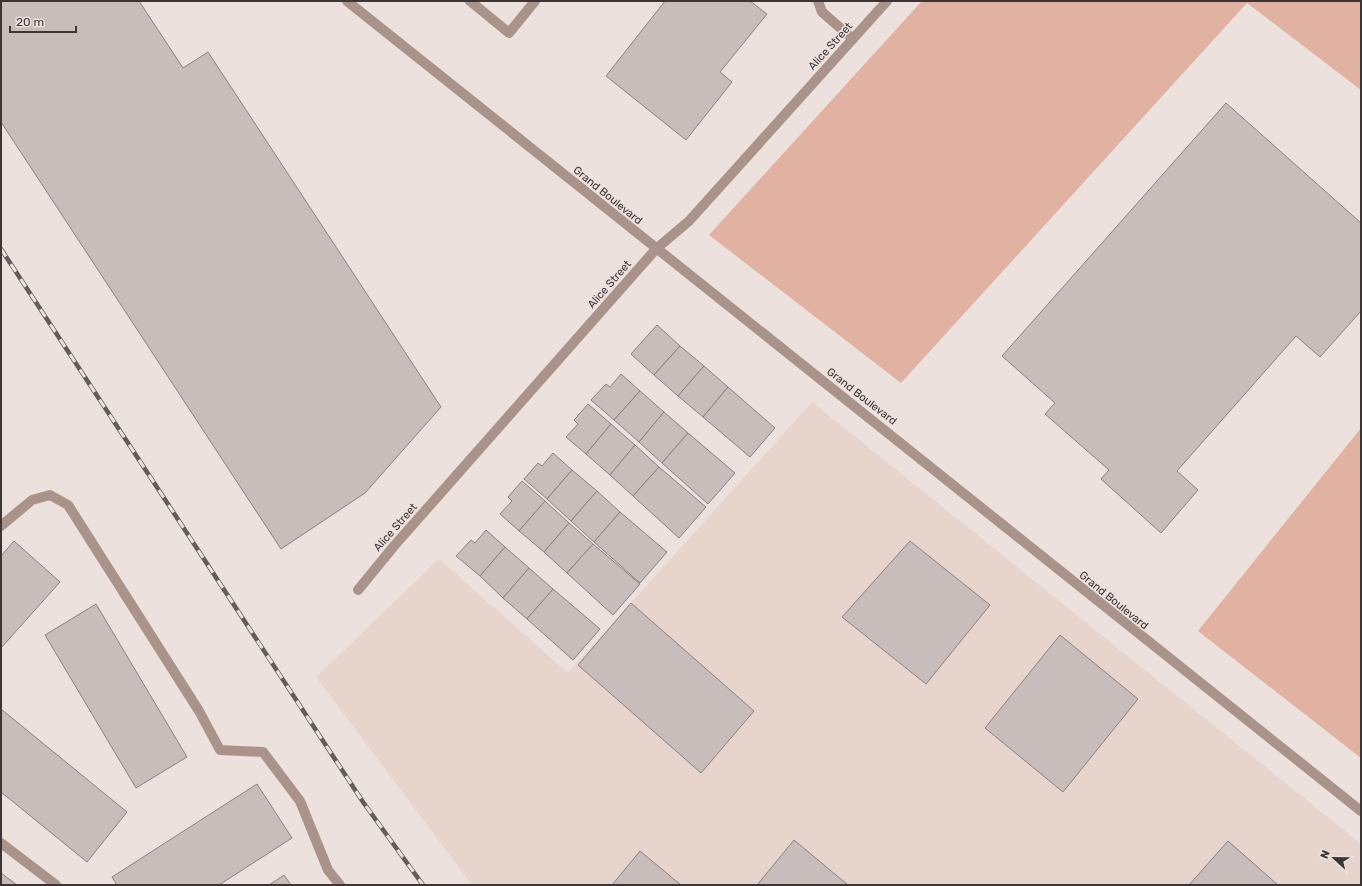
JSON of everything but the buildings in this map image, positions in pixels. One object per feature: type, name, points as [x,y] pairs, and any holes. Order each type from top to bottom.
[{"type":"street","name":"Grand Boulevard","points":[[347,1],[1361,812]]},
{"type":"street","points":[[470,1],[509,33],[535,1]]},
{"type":"street","points":[[818,1],[822,12],[853,39]]},
{"type":"street","name":"Alice Street","points":[[358,590],[394,546],[656,249],[689,221],[887,1]]},
{"type":"street","points":[[1,526],[32,500],[50,495],[68,504],[199,711],[220,750],[263,752],[300,801],[328,870],[340,885]]},
{"type":"street","points":[[1,844],[56,885]]},
{"type":"shaded area","points":[[922,1],[1361,1],[1361,90],[1247,3],[901,383],[709,235]]},
{"type":"shaded area","points":[[812,402],[1361,844],[1361,885],[472,885],[316,677],[439,559],[568,673]]},
{"type":"shaded area","points":[[1361,428],[1361,758],[1198,631]]},
{"type":"railway","points":[[1,249],[363,802],[423,885]]}]
